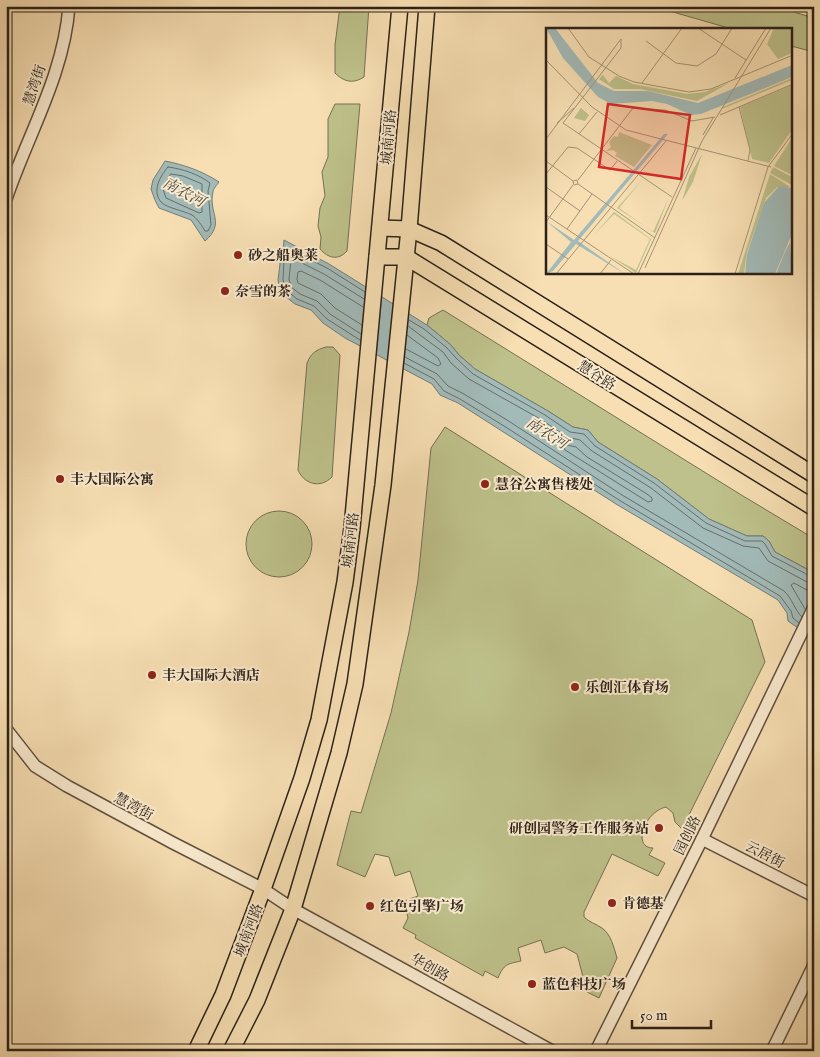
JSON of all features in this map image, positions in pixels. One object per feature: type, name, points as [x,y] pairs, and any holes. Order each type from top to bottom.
[{"type":"main road","name":"城南河路","points":[[196,1051],[223,995],[263,889],[307,761],[319,720],[330,666],[345,582],[352,528],[400,6]]},
{"type":"main road","name":"城南河路","points":[[231,1051],[256,1000],[293,909],[339,753],[355,684],[383,485],[409,229],[427,6]]},
{"type":"main road","points":[[380,228],[409,229],[441,243],[814,475]]},
{"type":"main road","name":"慧谷路","points":[[377,257],[406,258],[814,508]]},
{"type":"street","name":"慧湾街","points":[[6,199],[15,171],[47,99],[67,32],[69,6]]},
{"type":"street","name":"园创路","points":[[596,1051],[702,839],[814,607]]},
{"type":"street","name":"慧湾街","points":[[6,729],[35,766],[67,786],[263,889],[293,909]]},
{"type":"street","name":"云居街","points":[[702,839],[814,896]]},
{"type":"street","name":"华创路","points":[[293,909],[552,1051]]},
{"type":"street","points":[[772,1051],[814,965]]},
{"type":"green space","points":[[340,6],[369,6],[364,77],[356,81],[345,80],[335,73],[335,45]]},
{"type":"green space","points":[[652,6],[773,6],[814,18],[814,52],[792,46],[792,28],[729,28]]},
{"type":"green space","points":[[335,104],[360,104],[347,251],[340,256],[333,257],[326,255],[320,249],[321,237],[318,226],[320,208],[325,196],[322,172],[328,157],[328,119]]},
{"type":"green space","points":[[443,310],[813,538],[814,560],[809,570],[775,552],[769,541],[763,536],[747,536],[709,519],[657,479],[598,442],[588,430],[573,427],[475,369],[427,325],[429,318]]},
{"type":"green space","points":[[326,347],[333,347],[340,355],[332,477],[318,484],[308,482],[298,470],[307,363],[314,352]]},
{"type":"green space","name":"乐创汇体育场","points":[[445,427],[752,620],[765,662],[682,829],[675,822],[673,813],[666,807],[658,810],[643,829],[643,842],[653,848],[649,855],[665,863],[658,876],[612,854],[584,912],[584,917],[608,934],[617,958],[599,998],[587,992],[577,954],[564,947],[545,953],[541,940],[518,948],[521,961],[506,965],[498,978],[485,971],[483,976],[415,938],[416,935],[403,928],[408,918],[404,901],[418,896],[410,871],[395,876],[389,857],[375,854],[365,877],[337,865],[351,811],[361,813],[391,713],[409,632],[418,580],[431,448]]},
{"type":"green space","points":[[279,511],[292,514],[302,521],[309,531],[312,544],[309,557],[302,567],[292,574],[279,577],[266,574],[256,567],[249,557],[246,544],[249,531],[256,521],[266,514]]},
{"type":"water","name":"南农河","points":[[165,161],[193,169],[219,182],[214,190],[212,199],[215,218],[214,229],[205,241],[191,220],[159,208],[155,200],[151,189],[153,180]]},
{"type":"water","name":"南农河","points":[[284,240],[329,264],[427,325],[475,369],[573,427],[588,430],[598,442],[657,479],[709,519],[747,536],[763,536],[769,541],[775,552],[814,573],[814,639],[788,621],[787,613],[778,600],[616,504],[458,403],[440,395],[432,384],[345,338],[323,323],[311,310],[295,304],[281,293],[278,280],[279,257],[283,251]]},
{"type":"place","name":"砂之船奥莱","points":[[238,255]]},
{"type":"place","name":"奈雪的茶","points":[[225,291]]},
{"type":"place","name":"丰大国际公寓","points":[[60,479]]},
{"type":"place","name":"慧谷公寓售楼处","points":[[485,484]]},
{"type":"place","name":"丰大国际大酒店","points":[[152,675]]},
{"type":"place","name":"乐创汇体育场","points":[[575,687]]},
{"type":"place","name":"研创园警务工作服务站","points":[[659,828]]},
{"type":"place","name":"肯德基","points":[[612,903]]},
{"type":"place","name":"红色引擎广场","points":[[370,906]]},
{"type":"place","name":"蓝色科技广场","points":[[532,984]]}]
